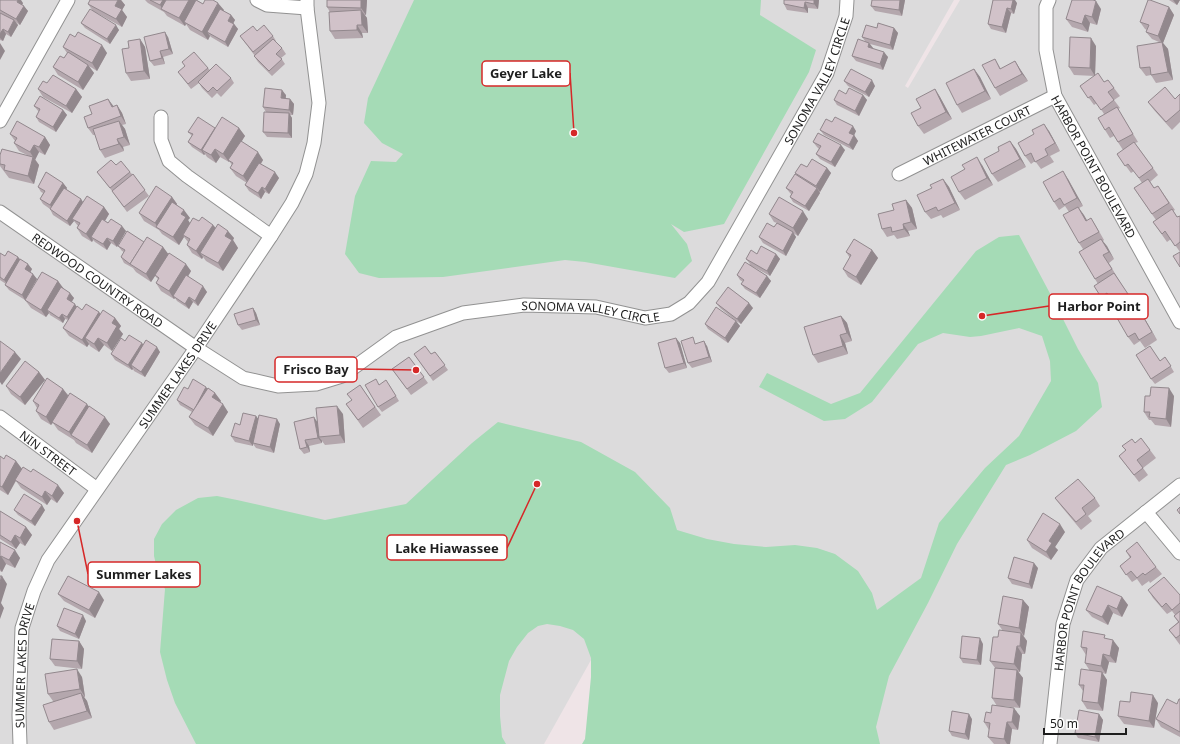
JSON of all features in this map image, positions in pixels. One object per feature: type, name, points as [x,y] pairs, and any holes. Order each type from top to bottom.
[{"type":"street","points":[[0,121],[68,0]]},
{"type":"street","points":[[257,0],[267,5],[307,4]]},
{"type":"street","name":"SONOMA VALLEY CIRCLE","points":[[196,348],[243,378],[278,386],[316,384],[342,376],[396,337],[463,313],[524,305],[596,307],[645,318],[671,314],[689,303],[708,282],[827,73],[846,16],[847,0]]},
{"type":"street","name":"HARBOR POINT BOULEVARD","points":[[1049,0],[1046,7],[1046,50],[1055,96],[1180,322]]},
{"type":"street","name":"SUMMER LAKES DRIVE","points":[[20,744],[19,715],[22,628],[34,591],[48,560],[196,348],[292,204],[304,180],[314,143],[318,102],[307,4]]},
{"type":"street","name":"WHITEWATER COURT","points":[[899,174],[1055,96]]},
{"type":"street","points":[[161,117],[161,140],[169,161],[186,176],[271,236]]},
{"type":"street","name":"REDWOOD COUNTRY ROAD","points":[[0,212],[196,348]]},
{"type":"street","name":"NIN STREET","points":[[0,417],[97,489]]},
{"type":"street","name":"HARBOR POINT BOULEVARD","points":[[1050,744],[1063,624],[1077,580],[1101,548],[1180,485]]},
{"type":"street","points":[[1146,512],[1180,553]]},
{"type":"shaded area","points":[[0,0],[954,0],[905,86],[908,88],[960,0],[1180,0],[1180,744],[720,744],[657,542],[544,744],[0,744]]},
{"type":"shaded area","points":[[414,0],[761,0],[760,15],[816,50],[809,72],[724,224],[684,232],[671,224],[687,244],[692,261],[675,278],[585,262],[565,260],[443,277],[379,278],[359,273],[345,254],[355,196],[371,161],[396,162],[403,154],[382,143],[364,123],[368,98]]},
{"type":"shaded area","points":[[1019,235],[1078,349],[1098,383],[1102,407],[1076,431],[1030,455],[1006,465],[957,544],[928,603],[889,676],[876,727],[880,744],[582,744],[585,739],[591,677],[591,658],[584,639],[573,630],[547,624],[538,626],[528,633],[517,647],[509,661],[500,695],[502,737],[506,744],[196,744],[175,703],[160,652],[165,589],[158,573],[154,556],[154,539],[162,524],[176,510],[198,498],[217,496],[325,520],[406,504],[472,443],[498,422],[581,442],[635,472],[670,508],[677,530],[707,539],[734,544],[766,547],[795,545],[817,548],[835,554],[858,571],[872,593],[877,610],[921,578],[939,523],[985,468],[1019,436],[1051,381],[1050,361],[1042,336],[1019,328],[970,337],[943,333],[918,344],[872,402],[845,419],[824,421],[759,387],[767,373],[831,404],[860,393],[976,251],[999,237]]},
{"type":"building","points":[[0,0],[18,0],[17,2],[24,6],[16,19],[0,10]]},
{"type":"building","points":[[90,0],[118,0],[115,6],[122,9],[116,19],[88,4]]},
{"type":"building","points":[[150,0],[163,0],[160,5]]},
{"type":"building","points":[[166,0],[189,0],[179,18],[161,9]]},
{"type":"building","points":[[196,0],[203,4],[205,0],[213,0],[218,3],[202,32],[184,22]]},
{"type":"building","points":[[327,0],[361,0],[361,8],[327,7]]},
{"type":"building","points":[[784,0],[814,0],[814,4],[805,2],[804,8],[784,4]]},
{"type":"building","points":[[872,0],[900,0],[899,10],[871,6]]},
{"type":"building","points":[[993,0],[1013,0],[1011,9],[1007,8],[1002,27],[988,24]]},
{"type":"building","points":[[1072,0],[1096,1],[1092,17],[1085,15],[1082,24],[1066,19]]},
{"type":"building","points":[[1148,0],[1169,7],[1158,36],[1146,32],[1149,25],[1140,22]]},
{"type":"building","points":[[90,9],[116,25],[107,39],[81,23]]},
{"type":"building","points":[[220,9],[231,15],[228,21],[234,24],[225,42],[207,32]]},
{"type":"building","points":[[361,10],[362,25],[357,25],[357,30],[330,31],[329,12]]},
{"type":"building","points":[[0,13],[14,20],[8,32],[3,29],[0,34]]},
{"type":"building","points":[[878,23],[894,28],[890,45],[862,37],[866,25],[877,28]]},
{"type":"building","points":[[264,25],[273,36],[253,52],[240,36],[253,26],[257,31]]},
{"type":"building","points":[[78,32],[102,45],[92,63],[63,47],[70,34],[75,37]]},
{"type":"building","points":[[165,32],[169,49],[160,51],[162,58],[150,61],[144,37]]},
{"type":"building","points":[[1070,37],[1091,38],[1090,68],[1069,67]]},
{"type":"building","points":[[140,39],[144,71],[126,73],[122,49],[129,48],[128,41]]},
{"type":"building","points":[[273,39],[282,48],[276,54],[282,59],[269,71],[254,56]]},
{"type":"building","points":[[858,39],[869,43],[868,47],[884,52],[880,64],[852,56]]},
{"type":"building","points":[[1162,42],[1168,72],[1151,75],[1150,67],[1140,68],[1137,46]]},
{"type":"building","points":[[68,52],[88,65],[78,82],[53,67],[60,56],[64,58]]},
{"type":"building","points":[[194,52],[208,68],[188,84],[178,72],[185,66],[182,62]]},
{"type":"building","points":[[995,59],[1000,69],[1015,61],[1022,74],[995,88],[982,65]]},
{"type":"building","points":[[216,64],[231,78],[217,91],[213,87],[208,92],[198,82]]},
{"type":"building","points":[[851,69],[872,80],[865,92],[844,81]]},
{"type":"building","points":[[974,69],[985,91],[957,105],[946,83]]},
{"type":"building","points":[[1098,73],[1104,82],[1108,80],[1114,88],[1108,92],[1114,100],[1101,110],[1091,96],[1088,98],[1080,86]]},
{"type":"building","points":[[53,75],[76,89],[66,106],[38,89],[43,81],[47,83]]},
{"type":"building","points":[[1165,87],[1175,99],[1180,94],[1180,110],[1166,122],[1148,102]]},
{"type":"building","points":[[265,88],[282,90],[281,98],[290,99],[289,110],[263,107]]},
{"type":"building","points":[[849,88],[863,95],[855,111],[834,100],[839,90],[846,94]]},
{"type":"building","points":[[935,89],[946,112],[918,126],[911,113],[921,108],[916,99]]},
{"type":"building","points":[[40,96],[63,110],[53,127],[36,117],[40,109],[34,106]]},
{"type":"building","points":[[108,99],[112,107],[117,105],[121,116],[88,128],[84,117],[92,114],[89,106]]},
{"type":"building","points":[[1117,107],[1133,134],[1118,142],[1109,127],[1105,130],[1098,118]]},
{"type":"building","points":[[264,112],[289,113],[288,133],[263,132]]},
{"type":"building","points":[[198,117],[215,128],[201,150],[188,142],[193,134],[188,132]]},
{"type":"building","points":[[222,117],[239,128],[223,154],[215,149],[211,155],[202,150]]},
{"type":"building","points":[[835,117],[853,126],[849,133],[854,135],[849,145],[820,130],[826,119],[832,122]]},
{"type":"building","points":[[17,121],[45,137],[39,147],[34,145],[30,152],[14,143],[17,138],[10,134]]},
{"type":"building","points":[[119,121],[124,137],[117,139],[119,144],[100,150],[93,129]]},
{"type":"building","points":[[1044,124],[1055,143],[1045,149],[1048,155],[1035,162],[1031,153],[1025,156],[1018,143],[1034,134],[1032,130]]},
{"type":"building","points":[[818,133],[841,145],[831,162],[816,154],[821,146],[813,142]]},
{"type":"building","points":[[241,141],[258,152],[243,176],[230,168],[233,163],[228,160]]},
{"type":"building","points":[[1010,141],[1020,159],[992,174],[984,159],[999,151],[998,147]]},
{"type":"building","points":[[1134,142],[1153,168],[1139,178],[1128,164],[1125,166],[1117,154]]},
{"type":"building","points":[[2,149],[33,157],[28,176],[4,170],[5,165],[0,164]]},
{"type":"building","points":[[977,157],[987,178],[959,192],[951,177],[965,169],[962,165]]},
{"type":"building","points":[[812,159],[827,168],[816,186],[795,173],[801,164],[807,167]]},
{"type":"building","points":[[111,160],[116,165],[121,161],[130,172],[110,188],[97,172]]},
{"type":"building","points":[[259,163],[275,172],[265,189],[262,187],[258,193],[245,185]]},
{"type":"building","points":[[1063,171],[1077,198],[1064,205],[1060,198],[1054,202],[1043,182]]},
{"type":"building","points":[[46,172],[63,183],[50,205],[40,199],[45,191],[38,187]]},
{"type":"building","points":[[133,174],[145,190],[124,207],[112,191]]},
{"type":"building","points":[[795,174],[817,188],[805,206],[790,197],[793,192],[786,188]]},
{"type":"building","points":[[943,179],[955,203],[938,211],[936,207],[925,212],[917,195],[932,188],[930,185]]},
{"type":"building","points":[[1148,179],[1154,188],[1158,186],[1169,203],[1152,214],[1134,188]]},
{"type":"building","points":[[156,186],[172,197],[155,223],[139,213]]},
{"type":"building","points":[[64,188],[81,199],[67,221],[50,209]]},
{"type":"building","points":[[87,196],[104,207],[86,234],[77,228],[80,223],[72,219]]},
{"type":"building","points":[[779,197],[803,211],[793,228],[769,214]]},
{"type":"building","points":[[906,200],[911,222],[903,224],[904,229],[892,232],[891,227],[882,229],[878,214],[894,210],[892,204]]},
{"type":"building","points":[[172,202],[184,210],[181,214],[186,217],[173,237],[156,227]]},
{"type":"building","points":[[1078,207],[1086,221],[1091,218],[1099,232],[1079,243],[1063,215]]},
{"type":"building","points":[[1172,209],[1177,217],[1180,216],[1180,242],[1175,246],[1165,231],[1162,234],[1153,222]]},
{"type":"building","points":[[202,217],[213,225],[196,251],[187,245],[190,239],[183,235],[193,218],[199,221]]},
{"type":"building","points":[[102,219],[108,223],[111,219],[122,226],[113,241],[107,238],[103,244],[91,237]]},
{"type":"building","points":[[767,223],[774,227],[777,223],[793,232],[783,251],[759,237]]},
{"type":"building","points":[[218,224],[228,231],[225,236],[232,240],[218,263],[200,253]]},
{"type":"building","points":[[127,231],[144,242],[130,264],[121,257],[125,250],[118,246]]},
{"type":"building","points":[[147,237],[163,247],[146,274],[130,264]]},
{"type":"building","points":[[854,239],[872,250],[856,277],[843,269],[851,255],[846,252]]},
{"type":"building","points":[[1101,239],[1109,252],[1103,255],[1112,269],[1095,279],[1079,252]]},
{"type":"building","points":[[761,246],[776,254],[767,271],[746,259],[751,250],[757,254]]},
{"type":"building","points":[[8,251],[18,257],[4,280],[0,277],[0,253],[5,256]]},
{"type":"building","points":[[1180,252],[1180,267],[1173,256]]},
{"type":"building","points":[[169,253],[186,264],[169,291],[156,283],[159,278],[155,275]]},
{"type":"building","points":[[20,259],[28,264],[25,269],[33,274],[22,295],[5,285]]},
{"type":"building","points":[[745,262],[767,276],[756,293],[741,284],[744,280],[737,275]]},
{"type":"building","points":[[42,272],[58,281],[41,310],[25,300]]},
{"type":"building","points":[[1114,273],[1132,300],[1118,309],[1107,293],[1101,297],[1094,286]]},
{"type":"building","points":[[186,275],[203,286],[195,301],[189,297],[185,304],[173,296]]},
{"type":"building","points":[[61,287],[70,293],[67,299],[75,304],[67,317],[62,314],[59,318],[47,310]]},
{"type":"building","points":[[728,287],[749,303],[737,319],[716,303]]},
{"type":"building","points":[[86,304],[99,312],[82,340],[63,328],[77,306],[82,310]]},
{"type":"building","points":[[1137,306],[1152,332],[1139,340],[1135,333],[1128,337],[1117,318]]},
{"type":"building","points":[[716,307],[736,321],[725,338],[705,324]]},
{"type":"building","points":[[253,308],[256,320],[238,325],[234,314]]},
{"type":"building","points":[[103,310],[115,318],[112,323],[117,326],[107,343],[98,338],[94,344],[85,338]]},
{"type":"building","points":[[841,316],[847,333],[840,335],[843,346],[813,355],[804,327]]},
{"type":"building","points":[[129,335],[142,343],[128,365],[111,354],[121,338],[125,341]]},
{"type":"building","points":[[693,337],[695,344],[704,341],[709,357],[688,363],[681,341]]},
{"type":"building","points":[[676,338],[684,363],[665,368],[658,343]]},
{"type":"building","points":[[146,340],[157,347],[141,372],[131,365]]},
{"type":"building","points":[[0,341],[15,352],[0,373]]},
{"type":"building","points":[[425,346],[431,354],[435,352],[445,365],[430,376],[414,354]]},
{"type":"building","points":[[1150,346],[1160,361],[1165,357],[1171,366],[1151,379],[1136,355]]},
{"type":"building","points":[[409,357],[424,377],[407,389],[392,369]]},
{"type":"building","points":[[25,361],[39,372],[20,397],[6,386]]},
{"type":"building","points":[[47,378],[63,389],[46,417],[36,411],[39,405],[33,401]]},
{"type":"building","points":[[193,379],[206,387],[194,410],[177,400],[184,387],[188,389]]},
{"type":"building","points":[[376,379],[379,385],[386,380],[396,396],[378,407],[365,385]]},
{"type":"building","points":[[360,385],[375,407],[358,420],[346,404],[352,400],[347,394]]},
{"type":"building","points":[[1151,387],[1169,388],[1166,419],[1149,417],[1150,412],[1144,412],[1145,396],[1150,396]]},
{"type":"building","points":[[208,388],[215,393],[212,397],[223,404],[208,428],[189,417]]},
{"type":"building","points":[[70,393],[87,404],[69,432],[52,422]]},
{"type":"building","points":[[89,406],[105,417],[87,445],[71,435]]},
{"type":"building","points":[[337,406],[340,435],[319,437],[316,408]]},
{"type":"building","points":[[243,413],[256,416],[249,441],[231,436],[235,423],[240,425]]},
{"type":"building","points":[[259,415],[277,419],[270,447],[253,443]]},
{"type":"building","points":[[314,417],[318,438],[305,440],[307,447],[300,449],[294,422]]},
{"type":"building","points":[[1141,438],[1150,450],[1137,460],[1143,468],[1134,475],[1119,456],[1126,450],[1122,446],[1132,439],[1135,443]]},
{"type":"building","points":[[6,455],[16,461],[2,487],[0,486],[0,456],[4,459]]},
{"type":"building","points":[[23,467],[31,472],[33,469],[58,485],[52,496],[45,491],[42,497],[15,480]]},
{"type":"building","points":[[1078,479],[1095,498],[1082,508],[1086,514],[1076,522],[1055,498]]},
{"type":"building","points":[[24,494],[42,505],[31,521],[14,510]]},
{"type":"building","points":[[1180,507],[1180,514],[1177,510]]},
{"type":"building","points":[[0,511],[26,527],[20,538],[15,535],[11,542],[0,535]]},
{"type":"building","points":[[1043,513],[1060,524],[1049,541],[1052,543],[1046,552],[1027,540]]},
{"type":"building","points":[[0,542],[15,550],[9,560],[1,556],[0,557]]},
{"type":"building","points":[[1137,542],[1156,567],[1145,575],[1143,573],[1137,578],[1131,571],[1126,575],[1120,566],[1131,557],[1126,551]]},
{"type":"building","points":[[1014,557],[1034,563],[1029,584],[1008,578]]},
{"type":"building","points":[[68,576],[99,592],[89,610],[58,594]]},
{"type":"building","points":[[1164,577],[1180,595],[1180,603],[1172,610],[1166,603],[1162,607],[1148,590]]},
{"type":"building","points":[[1097,586],[1122,597],[1117,609],[1108,605],[1102,617],[1086,610]]},
{"type":"building","points":[[1003,596],[1023,600],[1019,628],[998,624]]},
{"type":"building","points":[[64,608],[83,615],[75,634],[57,626]]},
{"type":"building","points":[[1180,611],[1180,635],[1176,638],[1169,630],[1179,622],[1174,616]]},
{"type":"building","points":[[999,630],[1021,633],[1020,646],[1017,646],[1014,664],[990,661],[993,637],[998,637]]},
{"type":"building","points":[[1083,631],[1105,635],[1104,638],[1113,640],[1110,656],[1103,654],[1101,666],[1085,663],[1087,648],[1081,647]]},
{"type":"building","points":[[962,636],[980,638],[977,660],[960,658]]},
{"type":"building","points":[[52,639],[79,641],[77,661],[50,659]]},
{"type":"building","points":[[995,668],[1017,670],[1014,700],[992,698]]},
{"type":"building","points":[[77,669],[80,689],[48,694],[45,674]]},
{"type":"building","points":[[1081,669],[1102,672],[1098,703],[1082,701],[1084,685],[1079,685]]},
{"type":"building","points":[[1131,692],[1153,695],[1149,721],[1118,716],[1120,701],[1130,702]]},
{"type":"building","points":[[81,693],[87,711],[49,722],[43,705]]},
{"type":"building","points":[[1167,699],[1177,704],[1180,699],[1180,732],[1156,719]]},
{"type":"building","points":[[992,705],[1014,708],[1012,722],[1007,722],[1004,739],[988,737],[990,723],[984,722],[986,712],[991,713]]},
{"type":"building","points":[[1079,710],[1099,714],[1095,737],[1075,733]]},
{"type":"building","points":[[952,711],[969,714],[965,734],[949,731]]},
{"type":"place","name":"Geyer Lake","points":[[574,133]]},
{"type":"place","name":"Harbor Point","points":[[982,316]]},
{"type":"place","name":"Frisco Bay","points":[[416,370]]},
{"type":"place","name":"Lake Hiawassee","points":[[537,484]]},
{"type":"place","name":"Summer Lakes","points":[[77,521]]}]
